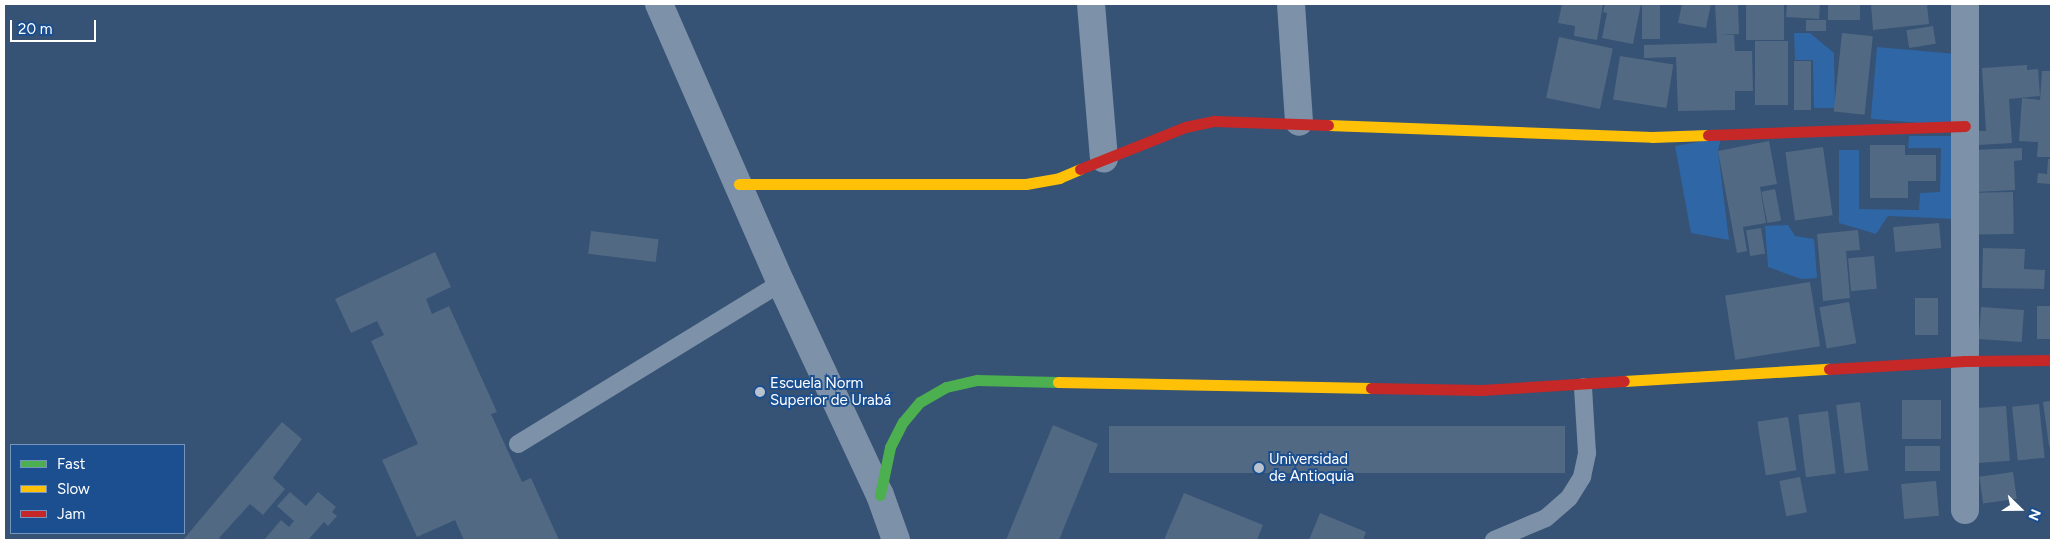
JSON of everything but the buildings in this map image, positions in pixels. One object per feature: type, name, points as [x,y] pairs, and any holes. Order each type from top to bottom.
[{"type":"street","points":[[659,4],[781,284],[880,495],[896,540]]},
{"type":"street","points":[[1091,4],[1104,158]]},
{"type":"street","points":[[1291,4],[1299,122]]},
{"type":"street","points":[[1965,4],[1965,510]]},
{"type":"street","points":[[739,184],[1026,184],[1058,178],[1185,127],[1214,121],[1299,122],[1652,137],[1965,126]]},
{"type":"street","points":[[880,495],[890,447],[903,422],[920,402],[946,386],[977,380],[1481,390],[1582,386],[1965,362],[2051,360]]},
{"type":"lane","points":[[518,444],[781,284]]},
{"type":"lane","points":[[1494,540],[1546,518],[1569,498],[1582,477],[1587,453],[1582,386]]},
{"type":"shaded area","points":[[1794,33],[1810,33],[1834,53],[1835,108],[1814,108],[1813,60],[1795,60]]},
{"type":"shaded area","points":[[1877,47],[1963,54],[1956,126],[1871,119]]},
{"type":"shaded area","points":[[1909,136],[1958,136],[1957,219],[1888,216],[1876,234],[1839,223],[1839,150],[1859,150],[1859,209],[1919,210],[1920,193],[1940,192],[1941,148],[1908,148]]},
{"type":"shaded area","points":[[1721,138],[1718,151],[1729,240],[1691,233],[1675,146]]},
{"type":"shaded area","points":[[1788,225],[1795,236],[1814,239],[1817,278],[1801,279],[1768,267],[1765,226]]},
{"type":"traffic: fast","points":[[880,495],[890,447],[903,422],[920,402],[946,387],[977,380],[1058,382]]},
{"type":"traffic: slow","points":[[1328,125],[1652,137],[1708,135]]},
{"type":"traffic: slow","points":[[739,184],[1026,184],[1059,178],[1080,169]]},
{"type":"traffic: slow","points":[[1624,381],[1829,369]]},
{"type":"traffic: slow","points":[[1058,382],[1371,388]]},
{"type":"traffic: jam","points":[[1080,169],[1185,127],[1214,121],[1328,125]]},
{"type":"traffic: jam","points":[[1708,135],[1965,126]]},
{"type":"traffic: jam","points":[[1829,369],[1965,361],[2051,360]]},
{"type":"traffic: jam","points":[[1371,388],[1481,390],[1624,381]]},
{"type":"place","name":"Escuela Norm Superior de Urabá","points":[[760,392]]},
{"type":"place","name":"Universidad de Antioquia","points":[[1259,468]]}]
